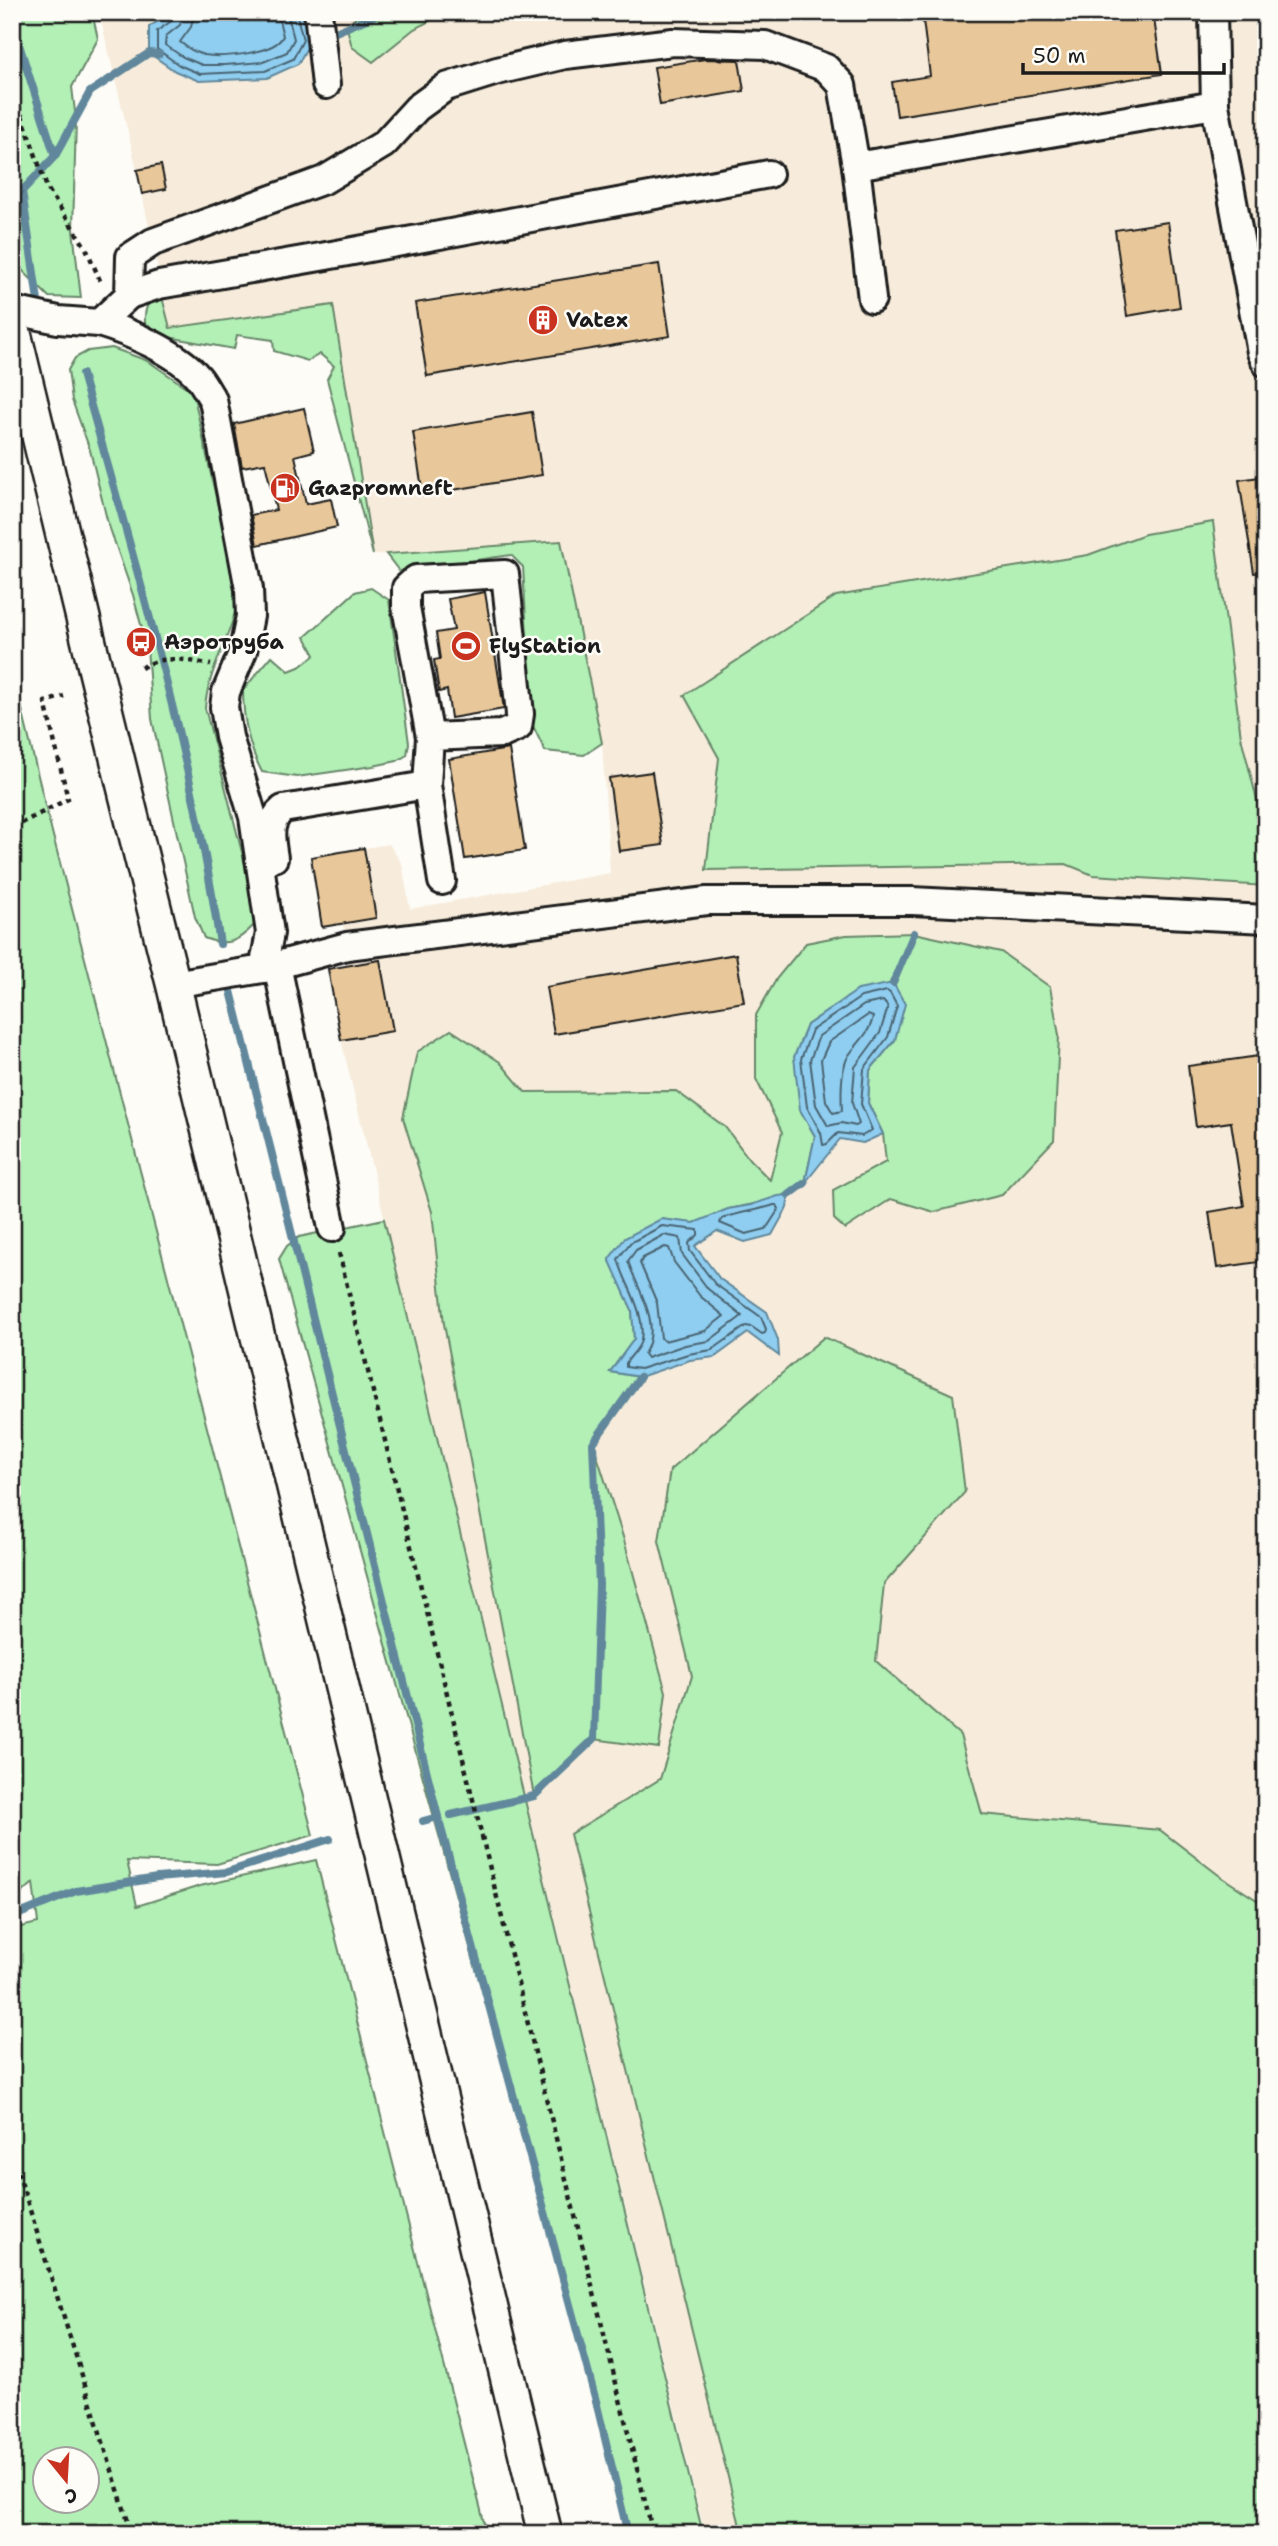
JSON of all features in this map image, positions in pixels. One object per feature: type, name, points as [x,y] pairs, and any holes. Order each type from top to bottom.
[{"type":"main road","points":[[12,325],[100,682],[125,797],[174,987],[545,2534]]},
{"type":"lane","points":[[318,12],[326,85]]},
{"type":"lane","points":[[1213,12],[1215,105],[1261,352],[1266,363]]},
{"type":"lane","points":[[332,1228],[270,967],[270,933],[253,817],[225,720],[226,692],[243,651],[250,616],[249,589],[213,400],[188,367],[126,331],[114,310],[130,257],[153,242],[324,180],[384,144],[417,108],[446,87],[497,71],[565,55],[673,42],[765,46],[826,68],[842,85],[856,166],[872,299]]},
{"type":"lane","points":[[856,166],[1215,105]]},
{"type":"lane","points":[[12,310],[58,320],[114,310],[159,285],[769,174]]},
{"type":"lane","points":[[430,737],[502,734],[518,727],[520,713],[505,574],[416,579],[406,588],[406,607],[430,737],[427,785],[442,881]]},
{"type":"lane","points":[[253,817],[284,809],[427,785]]},
{"type":"lane","points":[[270,933],[276,929],[278,889],[271,826],[275,816],[284,809]]},
{"type":"lane","points":[[174,987],[185,982],[270,967],[347,947],[707,901],[912,901],[1266,919]]},
{"type":"path","points":[[12,86],[47,188],[86,248],[114,310]]},
{"type":"path","points":[[141,668],[162,660],[178,658],[234,673]]},
{"type":"path","points":[[12,828],[68,799],[46,702],[64,695]]},
{"type":"path","points":[[332,1228],[653,2534]]},
{"type":"path","points":[[12,2153],[132,2534]]},
{"type":"shaded area","points":[[99,12],[1266,12],[1266,2534],[705,2534],[341,1040],[328,969],[348,965],[343,924],[322,927],[311,857],[389,844],[402,864],[410,909],[610,873],[602,743],[561,542],[373,555],[333,305],[170,328],[137,170]]},
{"type":"green space","points":[[12,12],[92,12],[98,39],[72,87],[76,120],[73,230],[81,298],[49,297],[18,266],[12,246]]},
{"type":"green space","points":[[360,12],[447,12],[414,29],[373,62],[352,47],[347,28]]},
{"type":"green space","points":[[161,293],[170,328],[333,305],[373,555],[327,379],[334,366],[320,354],[308,361],[274,351],[273,340],[237,335],[234,349],[168,337],[145,323],[148,305]]},
{"type":"green space","points":[[112,348],[148,361],[193,392],[238,598],[231,626],[211,679],[205,708],[254,907],[254,925],[232,941],[219,942],[204,938],[195,917],[152,719],[147,647],[133,595],[107,520],[90,450],[72,400],[68,370],[75,358],[88,351]]},
{"type":"green space","points":[[1213,522],[1241,737],[1266,835],[1266,886],[1093,875],[1066,864],[706,870],[719,758],[684,695],[836,596],[1088,555],[1145,534]]},
{"type":"green space","points":[[561,541],[602,743],[584,755],[545,751],[532,724],[523,567],[511,555],[399,571],[386,554]]},
{"type":"green space","points":[[371,588],[389,600],[409,743],[407,755],[397,761],[373,766],[297,777],[262,772],[247,732],[243,690],[272,656],[289,671],[315,655],[305,637],[355,592]]},
{"type":"green space","points":[[12,668],[46,809],[313,1835],[217,1864],[127,1861],[137,1906],[200,1886],[316,1860],[487,2534],[12,2534],[12,1929],[38,1923],[33,1883],[12,1902]]},
{"type":"green space","points":[[914,933],[1001,952],[1050,987],[1059,1035],[1054,1140],[1002,1195],[934,1212],[891,1199],[845,1229],[834,1219],[833,1190],[886,1162],[883,1134],[868,1103],[870,1070],[895,1040],[831,1009],[807,1025],[800,1110],[815,1136],[805,1183],[778,1197],[725,1210],[694,1223],[661,1219],[610,1259],[632,1310],[634,1339],[610,1372],[640,1377],[593,1443],[624,1540],[666,1692],[659,1748],[594,1739],[534,1796],[444,1324],[432,1212],[403,1118],[417,1052],[451,1030],[500,1062],[525,1092],[676,1091],[725,1127],[750,1160],[770,1180],[782,1132],[756,1079],[756,1015],[777,978],[806,943],[846,935]]},
{"type":"green space","points":[[384,1219],[703,2534],[627,2534],[596,2401],[279,1259],[287,1246],[299,1237]]},
{"type":"green space","points":[[824,1337],[953,1395],[965,1492],[884,1584],[876,1661],[960,1735],[982,1814],[1160,1830],[1220,1876],[1266,1906],[1266,2534],[742,2534],[570,1834],[660,1779],[692,1676],[659,1541],[670,1470]]},
{"type":"water","points":[[172,12],[300,12],[307,19],[310,42],[298,64],[267,78],[199,81],[175,71],[149,53],[149,27]]},
{"type":"water","points":[[893,983],[905,1004],[895,1040],[870,1070],[868,1103],[883,1134],[863,1143],[840,1139],[805,1183],[815,1136],[800,1110],[794,1057],[807,1025],[858,990]]},
{"type":"water","points":[[789,1195],[787,1208],[772,1235],[745,1242],[717,1231],[695,1246],[720,1279],[767,1312],[778,1340],[779,1356],[748,1333],[715,1357],[690,1360],[640,1377],[610,1372],[634,1339],[632,1310],[609,1259],[625,1238],[661,1219],[694,1223],[728,1209]]},
{"type":"building","points":[[922,12],[1153,12],[1162,74],[897,116],[892,82],[930,76]]},
{"type":"building","points":[[705,59],[739,60],[744,91],[660,105],[654,67]]},
{"type":"building","points":[[161,165],[166,189],[142,194],[137,170]]},
{"type":"building","points":[[1168,222],[1180,307],[1127,316],[1115,230]]},
{"type":"building","name":"Vatex","points":[[659,264],[670,336],[427,376],[415,303]]},
{"type":"building","points":[[304,408],[314,451],[295,456],[306,504],[331,499],[337,527],[257,545],[251,515],[276,510],[265,463],[242,467],[234,424]]},
{"type":"building","points":[[532,412],[542,475],[423,495],[413,432]]},
{"type":"building","points":[[1266,476],[1266,572],[1254,573],[1239,480]]},
{"type":"building","name":"FlyStation","points":[[485,592],[504,709],[451,718],[447,690],[439,692],[434,660],[440,659],[436,633],[454,630],[448,599]]},
{"type":"building","points":[[509,749],[525,850],[465,859],[449,759]]},
{"type":"building","points":[[652,772],[663,845],[619,851],[609,778]]},
{"type":"building","points":[[364,848],[376,918],[322,927],[311,857]]},
{"type":"building","points":[[736,954],[744,1002],[554,1034],[546,987]]},
{"type":"building","points":[[380,960],[393,1031],[341,1040],[328,969]]},
{"type":"building","points":[[1266,1055],[1266,1261],[1217,1268],[1209,1212],[1244,1206],[1231,1122],[1196,1127],[1188,1066]]},
{"type":"waterway","points":[[326,36],[383,12]]},
{"type":"waterway","points":[[12,23],[55,156]]},
{"type":"waterway","points":[[12,184],[22,191],[55,156],[90,92],[149,53],[159,54]]},
{"type":"waterway","points":[[22,191],[38,301]]},
{"type":"waterway","points":[[82,374],[178,728],[220,944]]},
{"type":"waterway","points":[[893,983],[914,933]]},
{"type":"waterway","points":[[231,991],[438,1817],[596,2401],[628,2534]]},
{"type":"waterway","points":[[789,1195],[805,1183]]},
{"type":"waterway","points":[[451,1815],[534,1796],[594,1739],[599,1585],[593,1443],[640,1377]]},
{"type":"waterway","points":[[423,1821],[438,1817]]},
{"type":"waterway","points":[[12,1917],[76,1891],[157,1878],[227,1872],[330,1839]]},
{"type":"place","name":"Vatex","points":[[543,320]]},
{"type":"place","name":"Gazpromneft","points":[[285,488]]},
{"type":"place","name":"Аэротруба","points":[[141,642]]},
{"type":"place","name":"FlyStation","points":[[466,646]]}]
